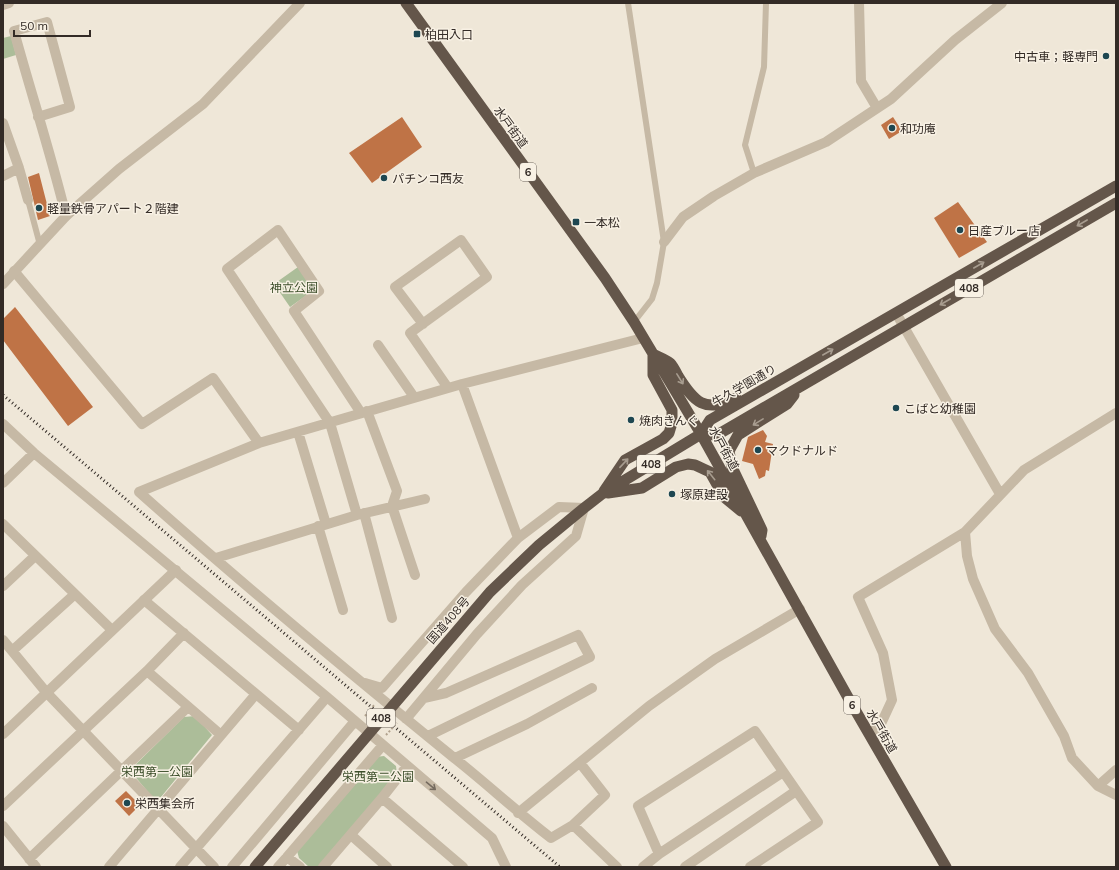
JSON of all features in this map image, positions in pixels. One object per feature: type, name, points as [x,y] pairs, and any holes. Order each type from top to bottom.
[{"type":"highway","name":"水戸街道","points":[[406,3],[605,278],[634,322],[701,434],[745,515],[946,867]]},
{"type":"highway","name":"牛久学園通り","points":[[701,434],[710,420],[1116,186]]},
{"type":"highway","name":"408","points":[[701,434],[717,435],[1116,203]]},
{"type":"highway","points":[[602,494],[625,460],[664,439],[669,433],[672,423],[672,410],[653,375],[653,354],[670,363],[690,395],[695,400],[714,405],[724,404],[772,378],[794,371]]},
{"type":"highway","points":[[760,541],[762,530],[732,467],[729,451],[738,435],[786,404],[798,389]]},
{"type":"highway","name":"国道408号","points":[[255,867],[465,619],[490,592],[539,545],[602,494],[701,434]]},
{"type":"highway","points":[[602,494],[642,488],[676,467],[688,464],[695,465],[710,472],[724,497],[745,515]]},
{"type":"street","points":[[3,5],[9,3]]},
{"type":"street","points":[[3,284],[66,216],[119,169],[203,104],[300,3]]},
{"type":"street","points":[[860,3],[861,81],[877,108]]},
{"type":"street","points":[[664,242],[683,217],[714,196],[754,173],[826,142],[891,99],[955,40],[1002,3]]},
{"type":"street","points":[[38,117],[70,107],[47,22],[14,31],[38,117],[66,216]]},
{"type":"street","points":[[3,123],[20,168],[28,200]]},
{"type":"street","points":[[3,176],[20,168]]},
{"type":"street","points":[[392,618],[361,514],[330,423],[227,269],[278,230],[319,291],[294,311],[364,412],[397,491],[392,506],[415,575]]},
{"type":"street","points":[[423,324],[394,287],[461,240],[486,277],[423,324],[410,333],[448,388]]},
{"type":"street","points":[[14,271],[142,424],[213,378],[259,443]]},
{"type":"street","points":[[896,313],[1000,494]]},
{"type":"street","points":[[580,763],[605,795],[573,825],[551,838],[518,813],[428,736],[403,720],[138,492],[259,443],[414,397],[643,338]]},
{"type":"street","points":[[378,345],[414,397]]},
{"type":"street","points":[[462,384],[518,538]]},
{"type":"street","points":[[869,733],[880,726],[892,700],[883,653],[858,596],[965,532],[1024,470],[1116,413]]},
{"type":"street","points":[[3,424],[34,453],[327,697],[359,719],[407,766],[492,838],[506,867]]},
{"type":"street","points":[[298,432],[343,610]]},
{"type":"street","points":[[3,483],[34,453]]},
{"type":"street","points":[[216,558],[322,525],[392,506],[425,499]]},
{"type":"street","points":[[360,682],[382,688],[466,592],[518,538],[559,507],[584,508],[576,536],[522,585],[476,634],[424,698],[403,720]]},
{"type":"street","points":[[3,524],[112,630]]},
{"type":"street","points":[[965,532],[967,556],[973,579],[995,629],[1028,673],[1064,736],[1072,758],[1098,786],[1116,795]]},
{"type":"street","points":[[3,586],[35,556]]},
{"type":"street","points":[[3,734],[176,570]]},
{"type":"street","points":[[12,651],[75,594]]},
{"type":"street","points":[[144,600],[299,730]]},
{"type":"street","points":[[518,813],[649,706],[715,659],[800,609]]},
{"type":"street","points":[[3,806],[147,671],[184,633]]},
{"type":"street","points":[[424,698],[446,693],[578,635],[590,657],[428,736]]},
{"type":"street","points":[[3,640],[46,692],[214,867]]},
{"type":"street","points":[[147,671],[221,736]]},
{"type":"street","points":[[455,758],[527,724],[592,688]]},
{"type":"street","points":[[109,867],[256,694]]},
{"type":"street","points":[[180,867],[327,697]]},
{"type":"street","points":[[29,859],[188,706]]},
{"type":"street","points":[[232,867],[359,719]]},
{"type":"street","points":[[659,854],[638,806],[755,731],[818,822],[750,867]]},
{"type":"street","points":[[278,867],[382,743]]},
{"type":"street","points":[[323,867],[382,798],[407,766]]},
{"type":"street","points":[[1098,786],[1116,770]]},
{"type":"street","points":[[643,867],[659,854],[783,772]]},
{"type":"street","points":[[685,867],[796,791]]},
{"type":"street","points":[[382,798],[463,867]]},
{"type":"street","points":[[573,825],[617,867]]},
{"type":"street","points":[[3,826],[36,867]]},
{"type":"street","points":[[351,835],[387,867]]},
{"type":"street","points":[[287,857],[299,867]]},
{"type":"lane","points":[[628,3],[664,242],[657,283],[652,299],[634,322]]},
{"type":"lane","points":[[754,173],[745,145],[764,68],[766,3]]},
{"type":"lane","points":[[28,200],[40,245]]},
{"type":"path","points":[[359,719],[377,701]]},
{"type":"path","points":[[382,743],[403,720]]},
{"type":"green space","points":[[11,36],[16,55],[3,59],[3,38]]},
{"type":"green space","name":"神立公園","points":[[298,267],[314,290],[290,307],[274,284]]},
{"type":"green space","name":"栄西第一公園","points":[[195,716],[212,735],[161,797],[154,799],[132,773],[132,768],[184,717]]},
{"type":"green space","name":"栄西第二公園","points":[[384,756],[396,766],[397,775],[319,867],[309,867],[299,858],[297,851],[375,757]]},
{"type":"building","points":[[402,117],[422,147],[372,183],[349,153]]},
{"type":"building","name":"和功庵","points":[[893,117],[902,131],[889,139],[881,125]]},
{"type":"building","points":[[39,173],[50,216],[38,220],[28,177]]},
{"type":"building","name":"日産ブルー店","points":[[958,202],[987,242],[959,258],[934,218]]},
{"type":"building","points":[[15,307],[93,407],[68,426],[3,340],[3,319]]},
{"type":"building","name":"マクドナルド","points":[[763,430],[767,436],[765,442],[773,444],[769,471],[766,470],[765,476],[759,479],[753,464],[742,461],[748,437]]},
{"type":"building","name":"栄西集会所","points":[[126,791],[140,805],[129,816],[115,801]]},
{"type":"railway","points":[[3,395],[560,867]]},
{"type":"place","name":"柏田入口","points":[[417,34]]},
{"type":"place","name":"中古車；軽専門","points":[[1106,56]]},
{"type":"place","name":"和功庵","points":[[892,128]]},
{"type":"place","name":"パチンコ西友","points":[[384,178]]},
{"type":"place","name":"軽量鉄骨アパート２階建","points":[[39,208]]},
{"type":"place","name":"一本松","points":[[576,222]]},
{"type":"place","name":"日産ブルー店","points":[[960,230]]},
{"type":"place","name":"こばと幼稚園","points":[[896,408]]},
{"type":"place","name":"焼肉きんぐ","points":[[631,420]]},
{"type":"place","name":"マクドナルド","points":[[758,450]]},
{"type":"place","name":"塚原建設","points":[[672,494]]},
{"type":"place","name":"栄西集会所","points":[[127,803]]}]
